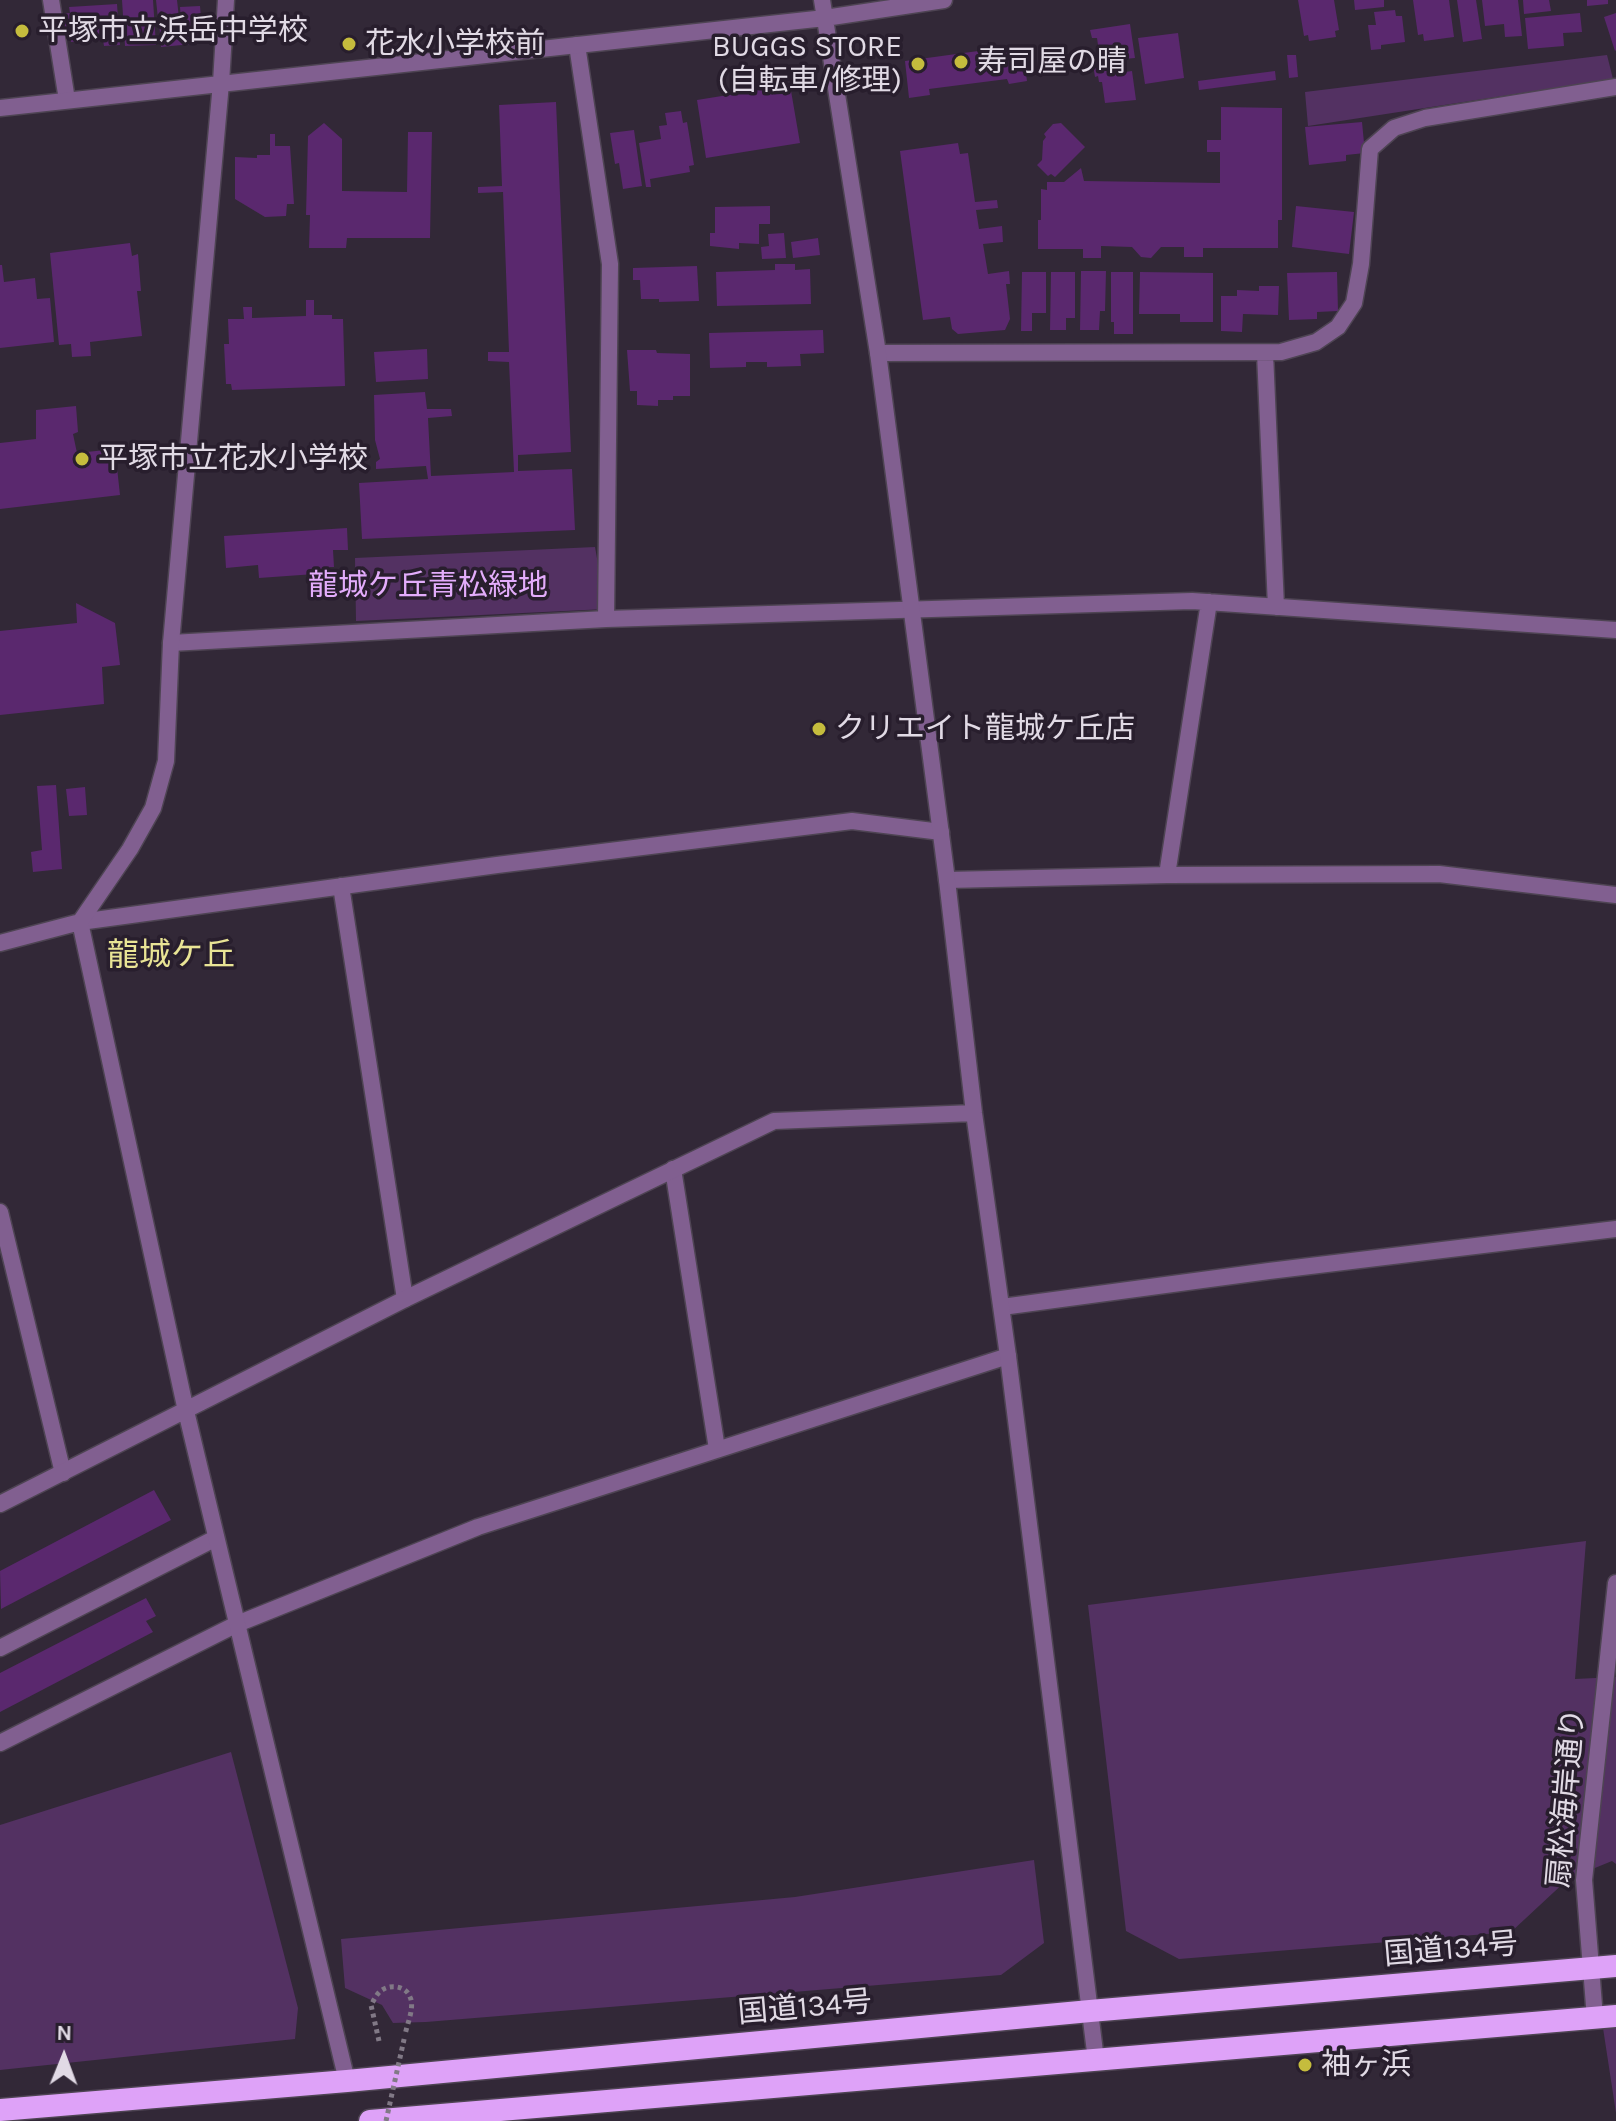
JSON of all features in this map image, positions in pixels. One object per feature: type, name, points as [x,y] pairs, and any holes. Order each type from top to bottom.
[{"type":"highway","name":"国道134号","points":[[0,2110],[1616,1966]]},
{"type":"highway","points":[[370,2121],[1605,2017]]},
{"type":"street","points":[[51,0],[67,100]]},
{"type":"street","points":[[226,0],[171,643],[166,761],[153,808],[130,849],[80,922],[186,1411],[347,2081]]},
{"type":"street","points":[[822,0],[878,353],[1096,2060]]},
{"type":"street","points":[[0,108],[825,18],[944,0]]},
{"type":"street","points":[[577,45],[610,264],[606,619]]},
{"type":"street","points":[[878,353],[1265,353],[1316,342],[1338,327],[1354,303],[1361,264],[1370,149],[1394,128],[1425,118],[1616,87]]},
{"type":"street","points":[[1265,353],[1276,607]]},
{"type":"street","points":[[171,643],[606,619],[1192,601],[1616,630]]},
{"type":"street","points":[[1167,875],[1209,602]]},
{"type":"street","points":[[0,943],[80,922],[852,821],[941,832]]},
{"type":"street","points":[[947,880],[1439,874],[1616,895]]},
{"type":"street","points":[[341,886],[405,1299]]},
{"type":"street","points":[[0,1504],[405,1299],[774,1121],[974,1113]]},
{"type":"street","points":[[673,1169],[717,1449]]},
{"type":"street","points":[[0,1212],[63,1473]]},
{"type":"street","points":[[1002,1307],[1616,1229]]},
{"type":"street","points":[[0,1743],[237,1624],[478,1527],[1008,1356]]},
{"type":"street","points":[[0,1648],[216,1538]]},
{"type":"street","name":"扇松海岸通り","points":[[1605,2017],[1592,1968],[1584,1880],[1616,1583]]},
{"type":"path","points":[[881,44],[895,42]]},
{"type":"path","points":[[779,57],[788,52]]},
{"type":"path","points":[[379,2041],[371,2005],[380,1990],[392,1986],[403,1988],[410,1996],[411,2007],[386,2121]]},
{"type":"green space","points":[[1607,55],[1613,79],[1308,126],[1305,92]]},
{"type":"green space","name":"龍城ケ丘青松緑地","points":[[595,547],[606,609],[356,621],[355,558]]},
{"type":"green space","points":[[1586,1541],[1575,1679],[1616,1677],[1616,1864],[1612,1861],[1568,1879],[1511,1932],[1179,1959],[1126,1931],[1088,1605]]},
{"type":"green space","points":[[231,1752],[298,2008],[295,2039],[0,2070],[0,1825]]},
{"type":"green space","points":[[1034,1860],[1044,1943],[1001,1975],[393,2023],[382,2005],[345,1988],[341,1939],[795,1897]]},
{"type":"green space","points":[[1616,2027],[1616,2113],[1603,2028]]},
{"type":"building","points":[[122,0],[153,0],[156,45],[125,46]]},
{"type":"building","points":[[156,0],[177,0],[179,18],[158,19]]},
{"type":"building","points":[[1298,0],[1334,0],[1339,30],[1335,31],[1336,37],[1309,41],[1308,35],[1304,36]]},
{"type":"building","points":[[1354,0],[1384,0],[1384,7],[1355,10]]},
{"type":"building","points":[[1413,0],[1449,0],[1454,37],[1424,41],[1423,34],[1418,35]]},
{"type":"building","points":[[1457,0],[1476,0],[1482,39],[1463,42]]},
{"type":"building","points":[[1482,0],[1518,0],[1522,36],[1505,37],[1504,24],[1485,26]]},
{"type":"building","points":[[1523,0],[1549,0],[1551,11],[1524,14]]},
{"type":"building","points":[[1587,0],[1608,0],[1608,4],[1587,6]]},
{"type":"building","points":[[117,4],[120,45],[104,46],[103,40],[71,42],[69,27],[65,28],[62,14],[70,13],[69,7]]},
{"type":"building","points":[[200,6],[203,43],[161,47],[159,21],[181,19],[180,7]]},
{"type":"building","points":[[1395,10],[1396,16],[1402,16],[1405,42],[1381,45],[1381,49],[1371,50],[1368,25],[1376,25],[1374,12]]},
{"type":"building","points":[[1580,13],[1582,32],[1563,33],[1564,46],[1528,49],[1525,18]]},
{"type":"building","points":[[1616,13],[1616,50],[1615,51],[1604,17]]},
{"type":"building","points":[[1130,24],[1135,58],[1124,59],[1125,72],[1132,71],[1136,100],[1105,103],[1102,82],[1099,82],[1098,76],[1095,77],[1092,59],[1100,59],[1097,38],[1092,38],[1090,30]]},
{"type":"building","points":[[1178,33],[1184,78],[1145,84],[1138,38]]},
{"type":"building","points":[[1022,45],[1027,81],[1009,84],[1007,79],[929,89],[930,95],[909,98],[905,61]]},
{"type":"building","points":[[1287,55],[1296,55],[1298,77],[1289,78]]},
{"type":"building","points":[[1275,71],[1276,80],[1199,90],[1198,81]]},
{"type":"building","points":[[790,85],[800,143],[706,158],[697,100]]},
{"type":"building","points":[[556,102],[571,452],[518,455],[518,471],[572,469],[575,530],[362,539],[359,483],[428,479],[426,466],[376,469],[376,462],[380,459],[375,440],[374,395],[425,392],[427,409],[451,409],[452,416],[428,418],[431,476],[514,472],[509,362],[488,361],[488,352],[509,352],[503,192],[478,193],[478,187],[502,186],[499,105]]},
{"type":"building","points":[[1221,107],[1282,108],[1282,220],[1278,220],[1278,248],[1203,248],[1203,257],[1184,257],[1184,247],[1161,247],[1151,258],[1141,257],[1132,247],[1101,246],[1101,258],[1083,258],[1083,249],[1038,249],[1041,189],[1047,190],[1047,182],[1064,182],[1081,168],[1084,181],[1220,183],[1220,152],[1207,152],[1207,140],[1221,140]]},
{"type":"building","points":[[681,111],[683,123],[687,122],[694,165],[689,166],[690,172],[650,179],[651,187],[646,187],[639,143],[661,139],[659,126],[667,125],[665,113]]},
{"type":"building","points":[[1362,122],[1365,153],[1346,155],[1346,161],[1309,165],[1305,127]]},
{"type":"building","points":[[324,123],[342,139],[342,191],[407,192],[408,132],[432,132],[430,238],[347,238],[346,248],[309,248],[310,215],[306,215],[308,136]]},
{"type":"building","points":[[1061,123],[1085,147],[1055,177],[1051,174],[1048,176],[1037,165],[1042,160],[1044,134],[1053,124]]},
{"type":"building","points":[[634,130],[642,186],[623,189],[610,133]]},
{"type":"building","points":[[270,134],[275,134],[275,146],[290,146],[294,204],[287,204],[286,216],[265,217],[235,199],[235,157],[270,155]]},
{"type":"building","points":[[958,143],[960,154],[968,153],[975,202],[997,200],[998,208],[976,210],[979,229],[1002,226],[1003,242],[983,244],[988,274],[1009,271],[1010,284],[1006,284],[1010,319],[1005,330],[958,334],[952,329],[950,317],[923,320],[900,151]]},
{"type":"building","points":[[770,206],[770,224],[759,224],[759,244],[739,243],[739,249],[710,246],[710,233],[715,233],[715,207]]},
{"type":"building","points":[[1296,206],[1354,212],[1349,254],[1292,247]]},
{"type":"building","points":[[784,233],[786,258],[762,259],[761,247],[769,246],[768,234]]},
{"type":"building","points":[[818,238],[820,255],[793,258],[791,242]]},
{"type":"building","points":[[130,243],[132,256],[138,254],[141,291],[137,291],[142,336],[90,342],[91,356],[72,357],[71,344],[59,345],[50,253]]},
{"type":"building","points":[[775,264],[795,264],[795,270],[810,269],[811,304],[717,306],[716,272],[775,270]]},
{"type":"building","points":[[0,265],[4,282],[35,278],[37,299],[50,298],[54,342],[0,348]]},
{"type":"building","points":[[697,266],[699,301],[641,299],[640,280],[633,280],[633,268]]},
{"type":"building","points":[[1081,271],[1106,271],[1105,311],[1100,311],[1099,330],[1080,330]]},
{"type":"building","points":[[1022,272],[1046,272],[1046,313],[1032,313],[1032,331],[1021,331]]},
{"type":"building","points":[[1051,272],[1075,272],[1075,318],[1066,318],[1066,330],[1050,330]]},
{"type":"building","points":[[1111,272],[1133,272],[1133,334],[1114,334],[1114,322],[1111,322]]},
{"type":"building","points":[[1140,272],[1213,273],[1213,322],[1180,322],[1180,314],[1139,314]]},
{"type":"building","points":[[1337,272],[1338,311],[1317,312],[1317,319],[1289,320],[1287,273]]},
{"type":"building","points":[[1259,286],[1279,286],[1278,315],[1243,314],[1242,332],[1221,331],[1221,296],[1237,296],[1237,290],[1259,291]]},
{"type":"building","points":[[306,300],[314,300],[314,315],[332,315],[332,319],[343,319],[345,386],[232,390],[231,384],[226,384],[224,344],[229,344],[228,319],[244,319],[243,307],[252,307],[252,318],[306,316]]},
{"type":"building","points":[[823,330],[824,353],[800,354],[801,366],[767,367],[767,362],[746,362],[746,367],[710,368],[709,333]]},
{"type":"building","points":[[427,349],[428,379],[376,382],[374,352]]},
{"type":"building","points":[[627,350],[690,354],[690,396],[658,400],[658,406],[637,405],[637,391],[630,391]]},
{"type":"building","points":[[76,406],[78,432],[73,434],[77,453],[115,449],[120,495],[0,509],[0,443],[36,439],[36,410]]},
{"type":"building","points":[[347,528],[348,550],[333,550],[334,567],[330,567],[329,573],[259,578],[258,565],[226,568],[224,536]]},
{"type":"building","points":[[76,603],[115,623],[120,665],[102,667],[104,704],[0,715],[0,631],[77,623]]},
{"type":"building","points":[[56,785],[62,869],[33,872],[31,852],[42,850],[37,786]]},
{"type":"building","points":[[85,787],[87,815],[69,816],[66,789]]},
{"type":"building","points":[[154,1490],[171,1520],[1,1609],[0,1571]]},
{"type":"building","points":[[146,1598],[156,1616],[146,1621],[153,1632],[0,1712],[0,1673]]},
{"type":"place","name":"平塚市立浜岳中学校","points":[[22,31]]},
{"type":"place","name":"花水小学校前","points":[[349,44]]},
{"type":"place","name":"寿司屋の晴","points":[[961,62]]},
{"type":"place","name":"BUGGS STORE (自転車/修理)","points":[[918,64]]},
{"type":"place","name":"平塚市立花水小学校","points":[[82,459]]},
{"type":"place","name":"クリエイト龍城ケ丘店","points":[[819,729]]},
{"type":"place","name":"袖ヶ浜","points":[[1305,2065]]},
{"type":"district","name":"龍城ケ丘","points":[[171,956]]}]
